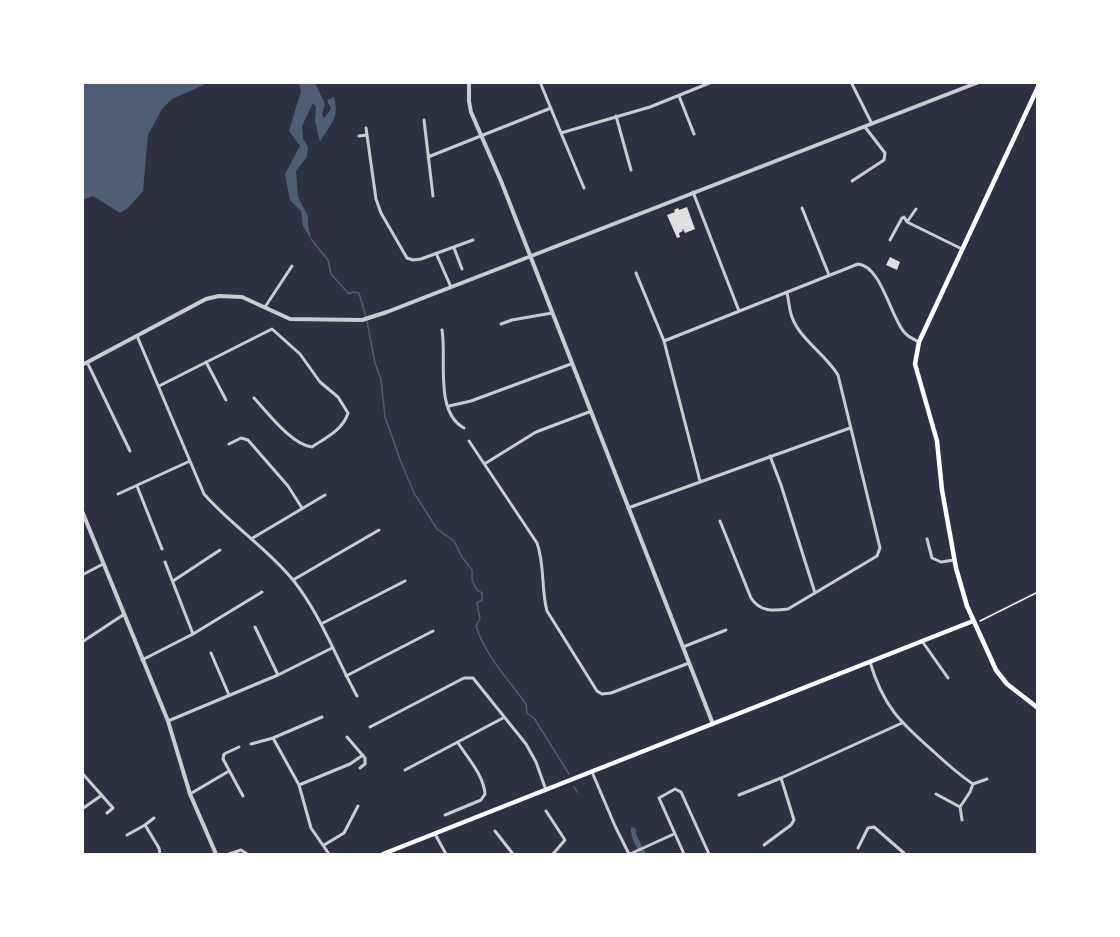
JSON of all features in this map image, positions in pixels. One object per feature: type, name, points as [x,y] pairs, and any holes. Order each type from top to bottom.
[{"type":"main road","points":[[1038,87],[919,342],[915,364],[937,441],[942,490],[955,560],[967,606],[996,670],[1006,684],[1038,708]]},
{"type":"main road","points":[[383,855],[974,621]]},
{"type":"street","points":[[469,82],[470,106],[713,724]]},
{"type":"street","points":[[540,82],[584,188]]},
{"type":"street","points":[[561,133],[650,107],[712,82]]},
{"type":"street","points":[[851,82],[872,124]]},
{"type":"street","points":[[130,450],[85,364],[206,299],[219,296],[242,297],[272,313],[290,319],[363,319],[979,82]]},
{"type":"street","points":[[679,96],[694,134]]},
{"type":"street","points":[[428,157],[551,108]]},
{"type":"street","points":[[615,116],[632,170]]},
{"type":"street","points":[[424,120],[433,196]]},
{"type":"street","points":[[852,181],[885,160],[885,153],[865,127]]},
{"type":"street","points":[[366,128],[376,199],[381,213],[407,258],[421,259],[473,240]]},
{"type":"street","points":[[359,136],[367,135]]},
{"type":"street","points":[[693,192],[740,311]]},
{"type":"street","points":[[802,208],[829,275]]},
{"type":"street","points":[[907,222],[916,209]]},
{"type":"street","points":[[890,240],[904,217],[907,222],[962,249]]},
{"type":"street","points":[[454,248],[462,269]]},
{"type":"street","points":[[436,253],[451,287]]},
{"type":"street","points":[[664,341],[858,264],[868,267],[876,276],[900,327],[909,338],[919,342]]},
{"type":"street","points":[[265,308],[292,266]]},
{"type":"street","points":[[636,273],[664,341],[700,481]]},
{"type":"street","points":[[720,521],[756,605],[760,608],[788,609],[877,556],[880,548],[838,375],[830,363],[798,329],[792,318],[787,293]]},
{"type":"street","points":[[501,324],[552,313]]},
{"type":"street","points":[[159,386],[272,329],[300,354],[320,382],[338,398],[348,413],[346,419],[332,434],[312,447],[304,446],[273,419],[254,398]]},
{"type":"street","points":[[442,330],[445,356],[443,384],[454,420],[465,428]]},
{"type":"street","points":[[137,336],[204,494],[219,511],[293,580],[321,624],[357,696]]},
{"type":"street","points":[[206,362],[226,400]]},
{"type":"street","points":[[449,406],[471,401],[571,364]]},
{"type":"street","points":[[486,463],[536,432],[589,412]]},
{"type":"street","points":[[628,508],[850,428]]},
{"type":"street","points":[[229,444],[241,438],[248,440],[288,486],[302,508]]},
{"type":"street","points":[[470,441],[537,543],[541,553],[544,601],[547,611],[597,691],[602,694],[611,693],[689,663]]},
{"type":"street","points":[[770,456],[782,485],[815,593]]},
{"type":"street","points":[[118,494],[190,461]]},
{"type":"street","points":[[137,486],[162,549]]},
{"type":"street","points":[[251,539],[325,495]]},
{"type":"street","points":[[82,511],[168,721],[190,794],[216,855]]},
{"type":"street","points":[[293,580],[379,530]]},
{"type":"street","points":[[927,539],[932,558],[941,562],[955,560]]},
{"type":"street","points":[[173,581],[220,550]]},
{"type":"street","points":[[165,562],[193,634]]},
{"type":"street","points":[[82,575],[103,564]]},
{"type":"street","points":[[321,624],[405,581]]},
{"type":"street","points":[[142,660],[193,634],[262,592]]},
{"type":"street","points":[[82,642],[123,615]]},
{"type":"street","points":[[255,627],[278,675]]},
{"type":"street","points":[[683,647],[726,630]]},
{"type":"street","points":[[346,676],[433,631]]},
{"type":"street","points":[[922,641],[948,678]]},
{"type":"street","points":[[168,721],[278,675],[332,648]]},
{"type":"street","points":[[210,653],[229,695]]},
{"type":"street","points":[[870,662],[880,692],[902,723],[973,783]]},
{"type":"street","points":[[370,727],[469,677],[476,682],[531,753],[546,790]]},
{"type":"street","points":[[251,744],[273,738],[322,717]]},
{"type":"street","points":[[405,770],[458,744],[503,718]]},
{"type":"street","points":[[739,795],[902,723]]},
{"type":"street","points":[[348,737],[366,761],[360,768]]},
{"type":"street","points":[[273,738],[299,785],[311,828],[329,855]]},
{"type":"street","points":[[446,815],[481,800],[485,794],[477,772],[458,744]]},
{"type":"street","points":[[239,747],[225,754],[223,759],[243,796]]},
{"type":"street","points":[[299,785],[350,764],[363,755]]},
{"type":"street","points":[[190,794],[229,771]]},
{"type":"street","points":[[592,772],[630,855],[674,834]]},
{"type":"street","points":[[82,773],[113,808],[107,813]]},
{"type":"street","points":[[764,845],[794,820],[781,778]]},
{"type":"street","points":[[973,783],[987,779]]},
{"type":"street","points":[[962,820],[960,807],[973,783]]},
{"type":"street","points":[[684,855],[659,798],[675,789],[681,792],[709,855]]},
{"type":"street","points":[[936,794],[960,807]]},
{"type":"street","points":[[82,809],[102,795]]},
{"type":"street","points":[[324,845],[344,833],[358,806]]},
{"type":"street","points":[[546,811],[565,840],[553,855]]},
{"type":"street","points":[[127,835],[154,818]]},
{"type":"street","points":[[146,825],[159,848],[160,855]]},
{"type":"street","points":[[858,848],[868,828],[874,827],[905,855]]},
{"type":"street","points":[[495,831],[513,855]]},
{"type":"street","points":[[435,834],[446,855]]},
{"type":"street","points":[[229,855],[241,850],[247,855]]},
{"type":"path","points":[[974,621],[981,621],[1038,592]]},
{"type":"water","points":[[83,82],[208,83],[172,99],[162,109],[148,135],[143,191],[128,208],[120,213],[93,196],[83,200]]},
{"type":"water","points":[[299,83],[315,83],[325,104],[322,114],[324,118],[331,109],[327,100],[334,97],[336,104],[333,121],[320,142],[315,121],[316,107],[313,103],[302,126],[303,139],[308,147],[307,157],[296,171],[298,197],[308,216],[311,239],[303,226],[301,211],[290,200],[285,174],[300,146],[289,131],[301,91]]},
{"type":"water","points":[[633,827],[636,829],[636,834],[646,854],[640,854],[635,845],[631,831]]},
{"type":"building","points":[[687,207],[695,229],[685,233],[682,229],[683,231],[679,233],[680,237],[677,238],[667,215],[678,208],[679,210]]},
{"type":"building","points":[[890,257],[900,262],[897,270],[886,265]]},
{"type":"waterway","points":[[311,239],[328,260],[331,274],[349,294],[359,293],[366,317]]},
{"type":"waterway","points":[[367,321],[375,363],[381,380],[385,417],[414,493],[437,529],[454,541],[472,570],[472,580],[477,590],[482,593],[482,600],[477,603],[480,619],[476,626],[480,637],[526,704],[527,713],[534,718],[569,774]]},
{"type":"waterway","points":[[574,787],[577,792]]}]
